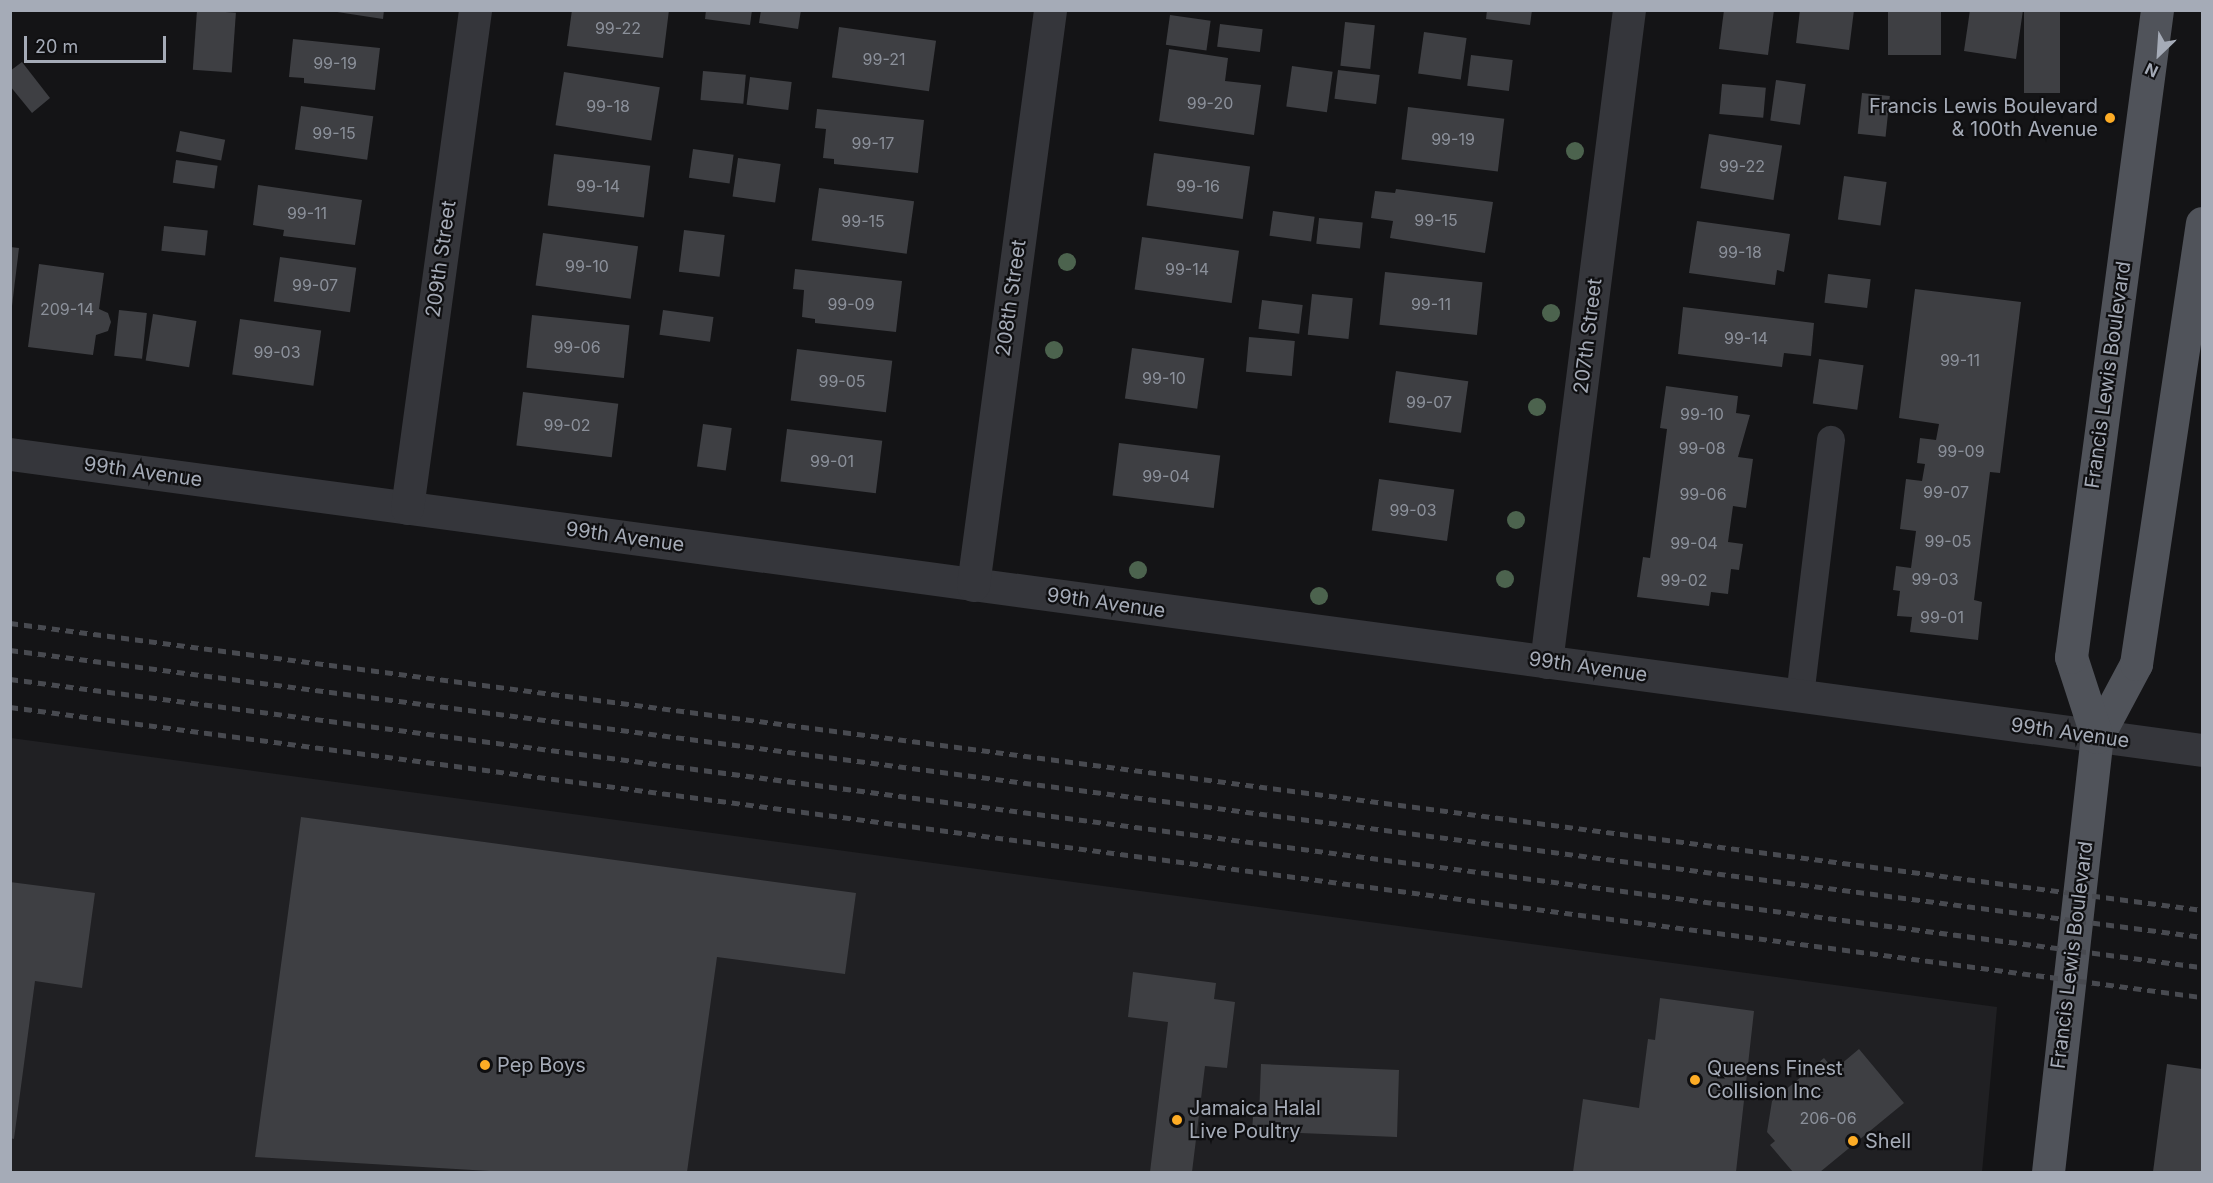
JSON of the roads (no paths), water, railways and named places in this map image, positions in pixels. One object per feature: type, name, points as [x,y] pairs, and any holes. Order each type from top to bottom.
[{"type":"main road","name":"Francis Lewis Boulevard","points":[[2097,737],[2071,657],[2157,10]]},
{"type":"main road","name":"Francis Lewis Boulevard","points":[[2048,1173],[2097,737],[2136,664],[2202,223]]},
{"type":"street","name":"209th Street","points":[[406,508],[475,10]]},
{"type":"street","name":"208th Street","points":[[973,585],[1050,10]]},
{"type":"street","name":"207th Street","points":[[1546,662],[1629,10]]},
{"type":"street","name":"99th Avenue","points":[[10,454],[2202,750]]},
{"type":"lane","points":[[1800,696],[1831,440]]},
{"type":"railway","points":[[10,623],[2202,910]]},
{"type":"railway","points":[[10,650],[2202,937]]},
{"type":"railway","points":[[10,679],[2202,967]]},
{"type":"railway","points":[[10,707],[2202,997]]},
{"type":"place","name":"Francis Lewis Boulevard & 100th Avenue","points":[[2110,118]]},
{"type":"place","name":"Pep Boys","points":[[485,1065]]},
{"type":"place","name":"Queens Finest Collision Inc","points":[[1695,1080]]},
{"type":"place","name":"Jamaica Halal Live Poultry","points":[[1177,1120]]},
{"type":"place","name":"Shell","points":[[1853,1141]]}]
